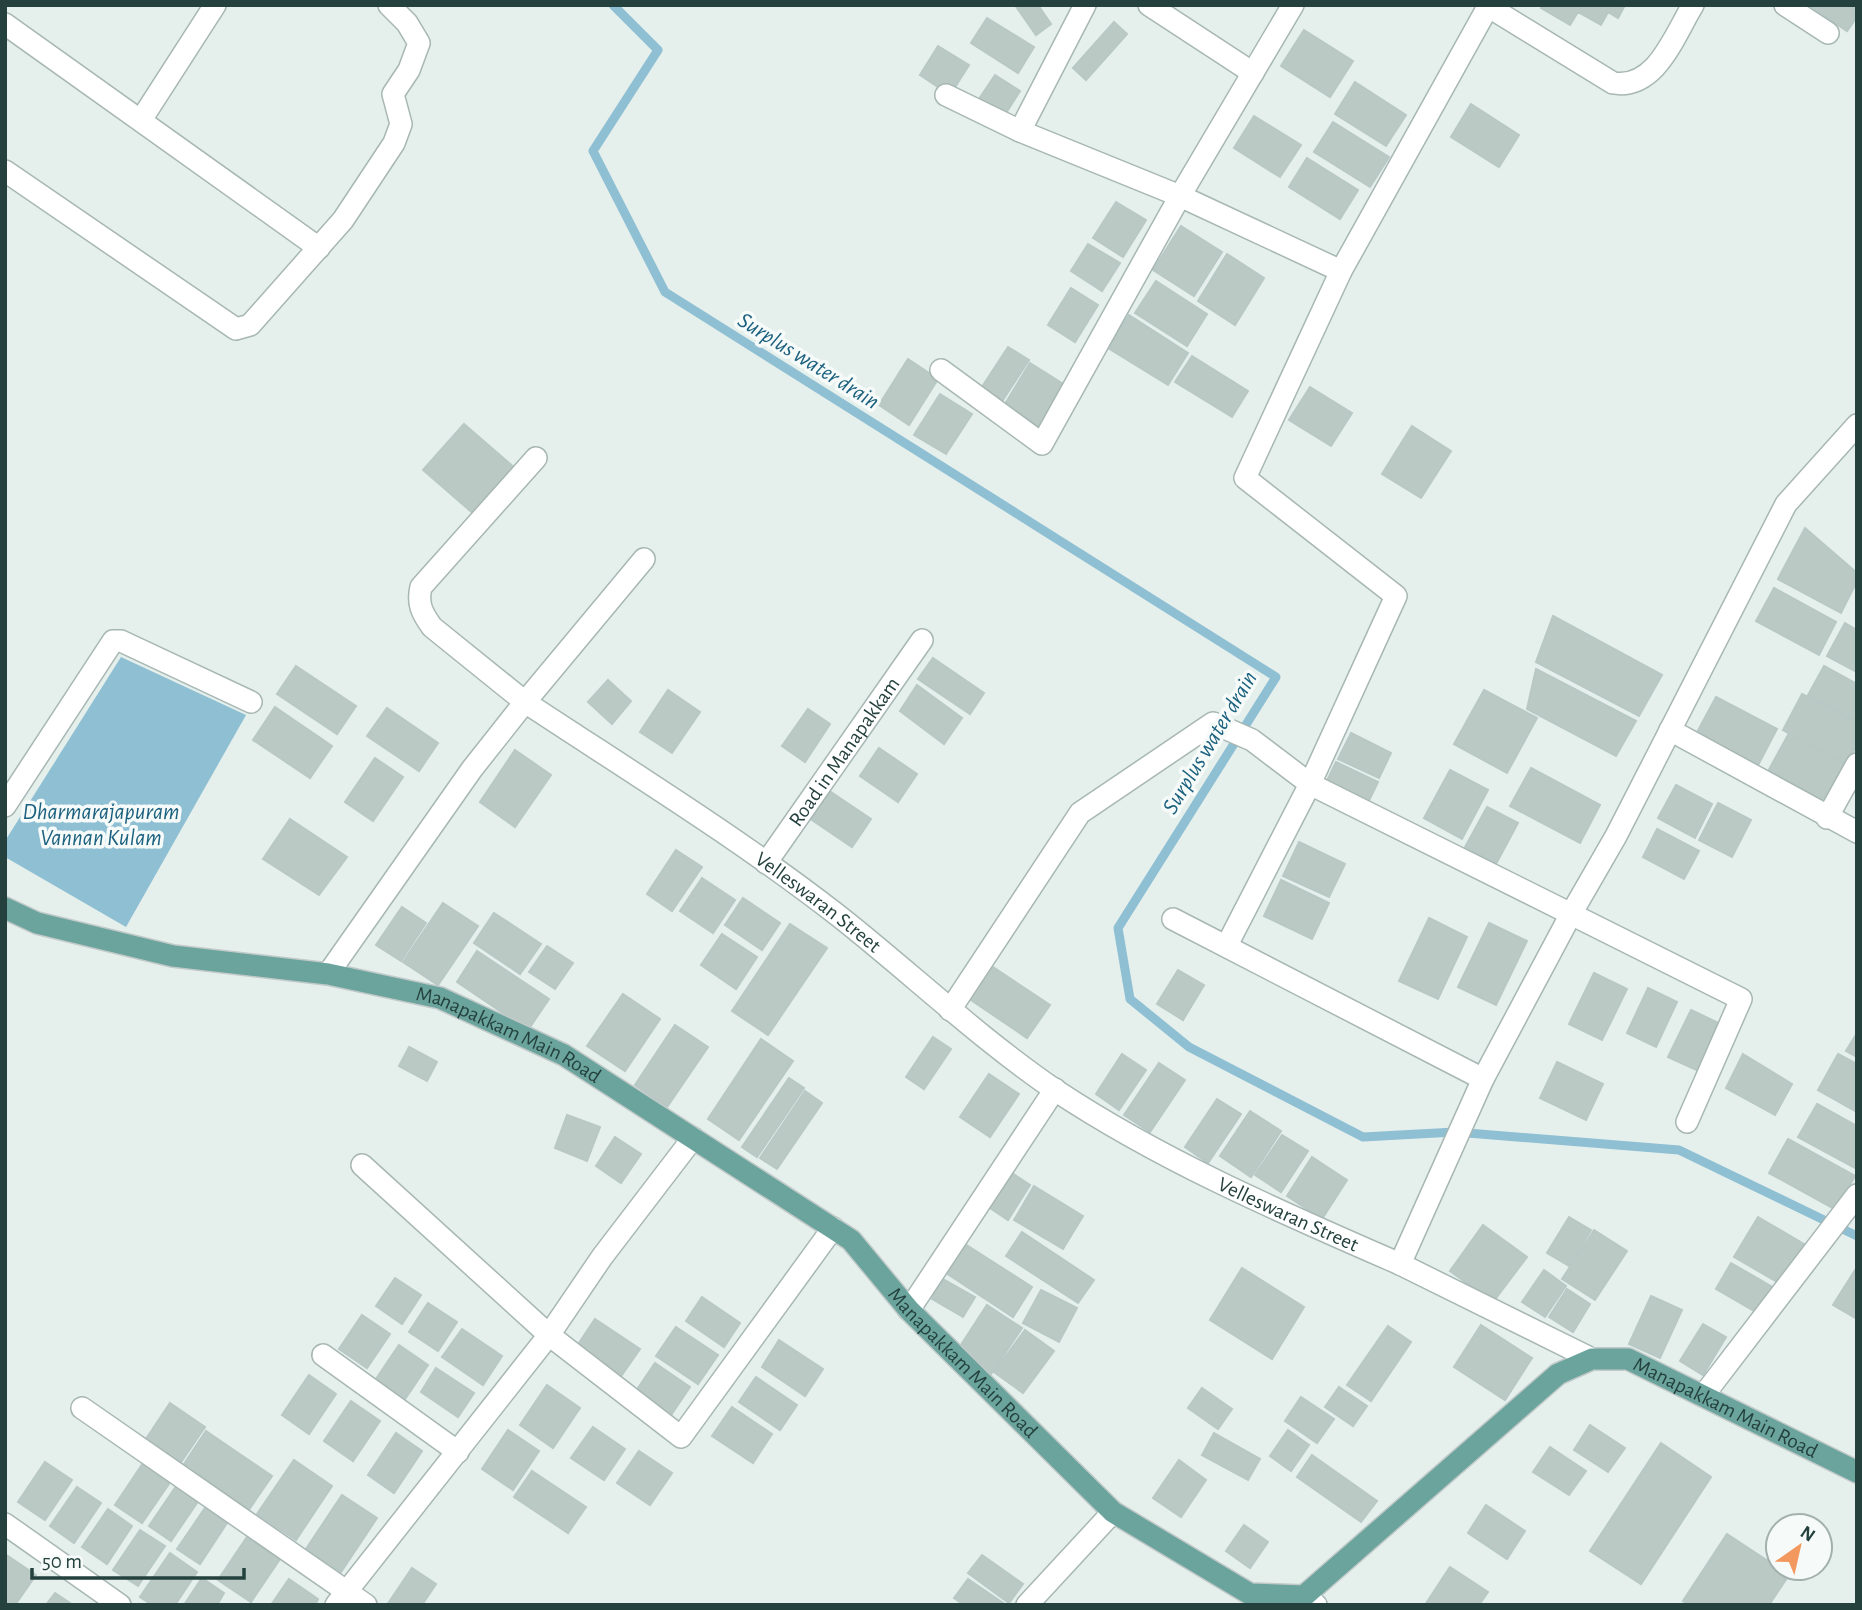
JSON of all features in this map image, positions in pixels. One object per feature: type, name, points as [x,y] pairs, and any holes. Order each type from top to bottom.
[{"type":"main road","name":"Manapakkam Main Road","points":[[5,908],[37,923],[173,956],[328,974],[440,998],[564,1055],[851,1240],[909,1310],[1113,1512],[1250,1594],[1310,1601],[1558,1374],[1592,1359],[1628,1359],[1857,1472]]},
{"type":"street","points":[[141,120],[215,5]]},
{"type":"street","points":[[5,171],[236,329],[250,325],[343,220],[394,143],[401,124],[393,94],[410,70],[419,43],[407,23],[389,5]]},
{"type":"street","points":[[1020,131],[1085,5]]},
{"type":"street","points":[[1149,5],[1253,73]]},
{"type":"street","points":[[941,370],[1042,444],[1180,196],[1293,5]]},
{"type":"street","points":[[1227,945],[1310,783],[1396,596],[1245,478],[1340,271],[1488,6],[1614,83],[1625,85],[1647,78],[1693,5]]},
{"type":"street","points":[[1785,5],[1828,33]]},
{"type":"street","points":[[5,24],[319,248]]},
{"type":"street","points":[[946,95],[1020,131],[1180,196],[1340,271]]},
{"type":"street","points":[[1400,1264],[1483,1079],[1616,836],[1786,504],[1857,425]]},
{"type":"street","name":"Velleswaran Street","points":[[536,458],[421,587],[418,599],[422,612],[432,627],[525,702],[766,863],[840,917],[950,1010],[1055,1089],[1108,1122],[1267,1206],[1400,1264],[1592,1359]]},
{"type":"street","points":[[328,974],[472,769],[644,559]]},
{"type":"street","name":"Road in Manapakkam","points":[[766,863],[922,640]]},
{"type":"street","points":[[5,806],[113,641],[121,641],[251,702]]},
{"type":"street","points":[[950,1010],[1080,813],[1213,723],[1252,740],[1310,783],[1741,999],[1687,1122]]},
{"type":"street","points":[[1670,730],[1857,832]]},
{"type":"street","points":[[1827,818],[1857,764]]},
{"type":"street","points":[[1173,919],[1483,1079]]},
{"type":"street","points":[[909,1310],[1055,1089]]},
{"type":"street","points":[[341,1598],[550,1335],[602,1257],[693,1138]]},
{"type":"street","points":[[362,1166],[550,1335],[681,1437],[833,1228]]},
{"type":"street","points":[[1703,1396],[1857,1195]]},
{"type":"street","points":[[323,1355],[458,1452]]},
{"type":"street","points":[[82,1408],[341,1598],[366,1605]]},
{"type":"street","points":[[1027,1605],[1113,1512]]},
{"type":"street","points":[[5,1524],[120,1605]]},
{"type":"water","name":"Dharmarajapuram Vannan Kulam","points":[[121,657],[246,715],[126,927],[5,857],[5,841]]},
{"type":"building","points":[[1015,5],[1038,5],[1051,24],[1036,35]]},
{"type":"building","points":[[1543,5],[1625,5],[1618,18],[1608,12],[1601,25],[1578,12],[1570,25],[1541,8]]},
{"type":"building","points":[[1809,5],[1857,5],[1857,17],[1847,31]]},
{"type":"building","points":[[987,18],[1034,47],[1018,73],[971,43]]},
{"type":"building","points":[[1114,22],[1127,34],[1086,80],[1073,68]]},
{"type":"building","points":[[1304,30],[1353,61],[1330,97],[1281,66]]},
{"type":"building","points":[[938,46],[969,65],[950,95],[920,75]]},
{"type":"building","points":[[995,75],[1020,91],[1003,118],[977,102]]},
{"type":"building","points":[[1355,82],[1406,115],[1386,146],[1335,114]]},
{"type":"building","points":[[1471,104],[1519,135],[1499,167],[1451,137]]},
{"type":"building","points":[[1254,116],[1301,145],[1280,177],[1234,148]]},
{"type":"building","points":[[1333,122],[1389,157],[1370,187],[1314,152]]},
{"type":"building","points":[[1307,158],[1358,190],[1340,219],[1289,187]]},
{"type":"building","points":[[1116,202],[1146,220],[1123,257],[1093,238]]},
{"type":"building","points":[[1181,226],[1222,252],[1194,296],[1153,270]]},
{"type":"building","points":[[1088,244],[1120,263],[1102,291],[1071,271]]},
{"type":"building","points":[[1227,254],[1264,278],[1235,325],[1198,301]]},
{"type":"building","points":[[1156,281],[1207,314],[1187,346],[1135,313]]},
{"type":"building","points":[[1071,288],[1098,305],[1075,342],[1048,325]]},
{"type":"building","points":[[1129,315],[1188,353],[1168,385],[1108,348]]},
{"type":"building","points":[[1008,347],[1029,360],[1001,403],[980,390]]},
{"type":"building","points":[[1192,356],[1248,391],[1232,417],[1175,382]]},
{"type":"building","points":[[908,359],[938,379],[909,425],[879,405]]},
{"type":"building","points":[[1030,363],[1065,385],[1039,426],[1005,404]]},
{"type":"building","points":[[1310,387],[1352,413],[1331,446],[1289,420]]},
{"type":"building","points":[[940,394],[972,414],[946,454],[914,435]]},
{"type":"building","points":[[464,424],[516,469],[475,515],[423,470]]},
{"type":"building","points":[[1412,426],[1451,451],[1421,498],[1382,474]]},
{"type":"building","points":[[1805,528],[1857,573],[1857,581],[1841,613],[1778,579]]},
{"type":"building","points":[[1774,588],[1836,622],[1819,655],[1756,621]]},
{"type":"building","points":[[1553,616],[1662,675],[1639,716],[1536,662]]},
{"type":"building","points":[[1845,623],[1857,630],[1857,672],[1827,656]]},
{"type":"building","points":[[933,658],[984,693],[970,714],[918,679]]},
{"type":"building","points":[[296,666],[356,706],[337,734],[277,694]]},
{"type":"building","points":[[1824,666],[1857,684],[1857,722],[1808,695]]},
{"type":"building","points":[[1536,669],[1636,721],[1616,756],[1527,709]]},
{"type":"building","points":[[608,680],[631,701],[612,724],[588,702]]},
{"type":"building","points":[[917,685],[962,718],[944,744],[900,711]]},
{"type":"building","points":[[668,690],[700,712],[672,753],[640,732]]},
{"type":"building","points":[[1484,690],[1537,718],[1507,773],[1454,744]]},
{"type":"building","points":[[1802,694],[1857,723],[1857,745],[1846,764],[1783,730]]},
{"type":"building","points":[[1716,697],[1777,729],[1756,769],[1695,736]]},
{"type":"building","points":[[275,707],[332,746],[310,778],[253,740]]},
{"type":"building","points":[[387,708],[438,743],[419,771],[367,736]]},
{"type":"building","points":[[808,709],[830,724],[805,762],[782,746]]},
{"type":"building","points":[[1351,733],[1391,753],[1379,778],[1338,759]]},
{"type":"building","points":[[1789,733],[1849,766],[1827,807],[1766,775]]},
{"type":"building","points":[[879,748],[917,774],[898,802],[860,776]]},
{"type":"building","points":[[515,750],[551,775],[515,827],[480,802]]},
{"type":"building","points":[[375,758],[403,777],[373,821],[345,802]]},
{"type":"building","points":[[1336,762],[1378,782],[1365,809],[1323,789]]},
{"type":"building","points":[[1531,768],[1600,805],[1580,843],[1510,806]]},
{"type":"building","points":[[1450,770],[1488,790],[1462,839],[1424,818]]},
{"type":"building","points":[[1676,785],[1712,804],[1695,838],[1658,818]]},
{"type":"building","points":[[828,790],[871,819],[852,847],[809,818]]},
{"type":"building","points":[[1718,803],[1751,820],[1732,857],[1699,840]]},
{"type":"building","points":[[1487,807],[1518,823],[1496,864],[1465,847]]},
{"type":"building","points":[[290,819],[347,857],[319,895],[263,859]]},
{"type":"building","points":[[1657,829],[1699,851],[1684,879],[1643,857]]},
{"type":"building","points":[[1299,842],[1345,864],[1329,897],[1283,876]]},
{"type":"building","points":[[676,850],[702,867],[672,911],[647,894]]},
{"type":"building","points":[[702,878],[735,900],[713,933],[680,911]]},
{"type":"building","points":[[1281,880],[1329,903],[1312,939],[1264,916]]},
{"type":"building","points":[[743,898],[780,923],[762,950],[725,925]]},
{"type":"building","points":[[443,903],[478,926],[438,985],[403,962]]},
{"type":"building","points":[[402,907],[426,923],[401,961],[376,945]]},
{"type":"building","points":[[494,913],[541,944],[520,974],[474,943]]},
{"type":"building","points":[[1429,918],[1467,937],[1438,999],[1399,981]]},
{"type":"building","points":[[1489,923],[1527,941],[1496,1005],[1458,987]]},
{"type":"building","points":[[790,924],[827,948],[768,1035],[732,1011]]},
{"type":"building","points":[[722,934],[757,957],[736,989],[701,965]]},
{"type":"building","points":[[547,946],[573,963],[555,989],[529,972]]},
{"type":"building","points":[[477,951],[549,999],[528,1030],[457,982]]},
{"type":"building","points":[[990,965],[1050,1005],[1027,1038],[968,998]]},
{"type":"building","points":[[1178,970],[1204,985],[1183,1020],[1157,1004]]},
{"type":"building","points":[[1594,973],[1627,989],[1602,1040],[1569,1024]]},
{"type":"building","points":[[1648,988],[1677,1002],[1656,1047],[1627,1033]]},
{"type":"building","points":[[623,994],[660,1019],[625,1071],[587,1046]]},
{"type":"building","points":[[1691,1010],[1727,1027],[1705,1074],[1668,1057]]},
{"type":"building","points":[[675,1025],[708,1047],[667,1107],[635,1085]]},
{"type":"building","points":[[1857,1033],[1857,1057],[1846,1051]]},
{"type":"building","points":[[933,1037],[951,1049],[924,1089],[906,1077]]},
{"type":"building","points":[[761,1039],[793,1061],[739,1140],[708,1119]]},
{"type":"building","points":[[409,1047],[437,1062],[427,1081],[399,1066]]},
{"type":"building","points":[[1122,1054],[1146,1070],[1119,1110],[1096,1094]]},
{"type":"building","points":[[1743,1054],[1792,1084],[1775,1115],[1726,1088]]},
{"type":"building","points":[[1838,1054],[1857,1064],[1857,1112],[1818,1090]]},
{"type":"building","points":[[1557,1062],[1603,1084],[1586,1120],[1540,1098]]},
{"type":"building","points":[[1159,1063],[1185,1080],[1150,1132],[1124,1115]]},
{"type":"building","points":[[989,1074],[1019,1094],[990,1137],[960,1117]]},
{"type":"building","points":[[789,1078],[804,1088],[757,1157],[742,1147]]},
{"type":"building","points":[[805,1091],[822,1103],[777,1169],[760,1158]]},
{"type":"building","points":[[1217,1099],[1241,1114],[1208,1163],[1185,1147]]},
{"type":"building","points":[[1817,1104],[1857,1126],[1857,1169],[1798,1137]]},
{"type":"building","points":[[1250,1111],[1281,1131],[1251,1177],[1220,1156]]},
{"type":"building","points":[[567,1115],[600,1127],[587,1161],[555,1148]]},
{"type":"building","points":[[1282,1135],[1308,1151],[1281,1192],[1255,1175]]},
{"type":"building","points":[[615,1137],[641,1154],[621,1183],[596,1166]]},
{"type":"building","points":[[1788,1139],[1855,1176],[1836,1210],[1769,1173]]},
{"type":"building","points":[[1312,1157],[1347,1180],[1322,1219],[1287,1196]]},
{"type":"building","points":[[1009,1171],[1030,1185],[1008,1220],[987,1206]]},
{"type":"building","points":[[1034,1186],[1083,1216],[1063,1249],[1014,1220]]},
{"type":"building","points":[[1569,1217],[1591,1230],[1569,1266],[1547,1253]]},
{"type":"building","points":[[1758,1217],[1809,1247],[1786,1287],[1734,1257]]},
{"type":"building","points":[[1483,1225],[1527,1257],[1493,1302],[1450,1271]]},
{"type":"building","points":[[1594,1230],[1627,1251],[1595,1300],[1562,1279]]},
{"type":"building","points":[[1022,1232],[1094,1280],[1078,1303],[1006,1256]]},
{"type":"building","points":[[965,1244],[1032,1287],[1013,1317],[946,1273]]},
{"type":"building","points":[[1731,1263],[1781,1292],[1766,1318],[1716,1289]]},
{"type":"building","points":[[1857,1267],[1857,1319],[1833,1305]]},
{"type":"building","points":[[1242,1268],[1304,1307],[1272,1359],[1210,1320]]},
{"type":"building","points":[[1544,1270],[1566,1286],[1545,1317],[1522,1302]]},
{"type":"building","points":[[395,1278],[421,1295],[402,1324],[376,1306]]},
{"type":"building","points":[[943,1279],[975,1297],[963,1317],[932,1299]]},
{"type":"building","points":[[1567,1289],[1590,1304],[1573,1332],[1549,1317]]},
{"type":"building","points":[[1041,1290],[1077,1308],[1059,1342],[1023,1323]]},
{"type":"building","points":[[1651,1296],[1682,1310],[1660,1358],[1629,1344]]},
{"type":"building","points":[[702,1297],[740,1323],[724,1347],[686,1321]]},
{"type":"building","points":[[428,1303],[457,1322],[438,1351],[409,1332]]},
{"type":"building","points":[[987,1305],[1022,1328],[991,1374],[957,1351]]},
{"type":"building","points":[[362,1315],[390,1334],[367,1368],[339,1349]]},
{"type":"building","points":[[595,1319],[640,1349],[619,1379],[575,1349]]},
{"type":"building","points":[[1703,1324],[1726,1337],[1703,1375],[1680,1361]]},
{"type":"building","points":[[1481,1325],[1532,1358],[1505,1400],[1454,1367]]},
{"type":"building","points":[[1388,1326],[1411,1342],[1371,1401],[1347,1385]]},
{"type":"building","points":[[676,1327],[718,1355],[698,1384],[656,1356]]},
{"type":"building","points":[[462,1329],[502,1356],[483,1385],[442,1357]]},
{"type":"building","points":[[1025,1330],[1054,1351],[1023,1393],[994,1372]]},
{"type":"building","points":[[779,1340],[823,1369],[805,1396],[762,1367]]},
{"type":"building","points":[[399,1345],[428,1365],[403,1402],[374,1382]]},
{"type":"building","points":[[655,1363],[690,1387],[669,1418],[634,1394]]},
{"type":"building","points":[[436,1368],[474,1393],[458,1417],[421,1392]]},
{"type":"building","points":[[309,1375],[336,1394],[309,1434],[282,1415]]},
{"type":"building","points":[[756,1377],[797,1405],[780,1430],[739,1402]]},
{"type":"building","points":[[547,1385],[580,1408],[553,1448],[520,1425]]},
{"type":"building","points":[[1339,1387],[1367,1406],[1353,1426],[1325,1407]]},
{"type":"building","points":[[1202,1388],[1232,1409],[1218,1429],[1188,1408]]},
{"type":"building","points":[[1301,1397],[1334,1419],[1317,1443],[1285,1421]]},
{"type":"building","points":[[351,1401],[380,1421],[353,1461],[324,1441]]},
{"type":"building","points":[[170,1403],[205,1427],[177,1468],[142,1445]]},
{"type":"building","points":[[732,1407],[772,1434],[753,1463],[712,1436]]},
{"type":"building","points":[[1590,1425],[1625,1448],[1608,1472],[1574,1450]]},
{"type":"building","points":[[593,1427],[625,1449],[604,1480],[571,1458]]},
{"type":"building","points":[[508,1430],[539,1451],[513,1490],[482,1469]]},
{"type":"building","points":[[1288,1430],[1309,1445],[1291,1471],[1270,1456]]},
{"type":"building","points":[[206,1431],[272,1476],[246,1514],[180,1470]]},
{"type":"building","points":[[396,1433],[422,1451],[394,1493],[368,1475]]},
{"type":"building","points":[[1214,1433],[1260,1459],[1248,1480],[1202,1455]]},
{"type":"building","points":[[1661,1443],[1711,1477],[1641,1584],[1590,1551]]},
{"type":"building","points":[[1550,1447],[1586,1471],[1569,1495],[1533,1472]]},
{"type":"building","points":[[639,1451],[672,1473],[650,1505],[617,1483]]},
{"type":"building","points":[[1312,1455],[1377,1501],[1361,1522],[1297,1477]]},
{"type":"building","points":[[145,1460],[173,1478],[142,1523],[115,1505]]},
{"type":"building","points":[[294,1460],[332,1486],[296,1540],[257,1514]]},
{"type":"building","points":[[1179,1460],[1206,1480],[1181,1517],[1153,1498]]},
{"type":"building","points":[[45,1462],[72,1480],[45,1520],[18,1502]]},
{"type":"building","points":[[532,1471],[586,1507],[568,1533],[514,1497]]},
{"type":"building","points":[[177,1485],[199,1500],[171,1541],[149,1526]]},
{"type":"building","points":[[77,1487],[101,1503],[74,1543],[50,1526]]},
{"type":"building","points":[[342,1495],[377,1518],[341,1572],[306,1549]]},
{"type":"building","points":[[1486,1505],[1525,1531],[1507,1559],[1468,1533]]},
{"type":"building","points":[[205,1508],[227,1523],[200,1564],[177,1549]]},
{"type":"building","points":[[108,1509],[132,1526],[107,1564],[82,1547]]},
{"type":"building","points":[[1244,1525],[1268,1542],[1250,1568],[1226,1551]]},
{"type":"building","points":[[140,1530],[165,1546],[138,1586],[113,1570]]},
{"type":"building","points":[[1727,1534],[1764,1558],[1764,1582],[1784,1582],[1769,1605],[1689,1605],[1683,1601]]},
{"type":"building","points":[[247,1537],[280,1559],[251,1602],[218,1580]]},
{"type":"building","points":[[170,1553],[197,1572],[175,1605],[152,1605],[140,1597]]},
{"type":"building","points":[[5,1554],[36,1575],[15,1605],[5,1605]]},
{"type":"building","points":[[982,1555],[1023,1584],[1009,1603],[968,1573]]},
{"type":"building","points":[[1450,1567],[1488,1592],[1479,1605],[1425,1605]]},
{"type":"building","points":[[412,1568],[436,1584],[422,1605],[387,1605]]},
{"type":"building","points":[[202,1578],[224,1593],[217,1605],[184,1605]]},
{"type":"building","points":[[289,1579],[318,1599],[315,1605],[271,1605]]},
{"type":"building","points":[[968,1579],[1006,1605],[964,1605],[954,1598]]},
{"type":"building","points":[[55,1593],[73,1605],[46,1605]]},
{"type":"waterway","name":"Surplus water drain","points":[[613,5],[658,50],[593,151],[665,292],[1276,677],[1118,928],[1130,999],[1189,1047],[1363,1137],[1455,1132],[1679,1150],[1857,1236]]}]
